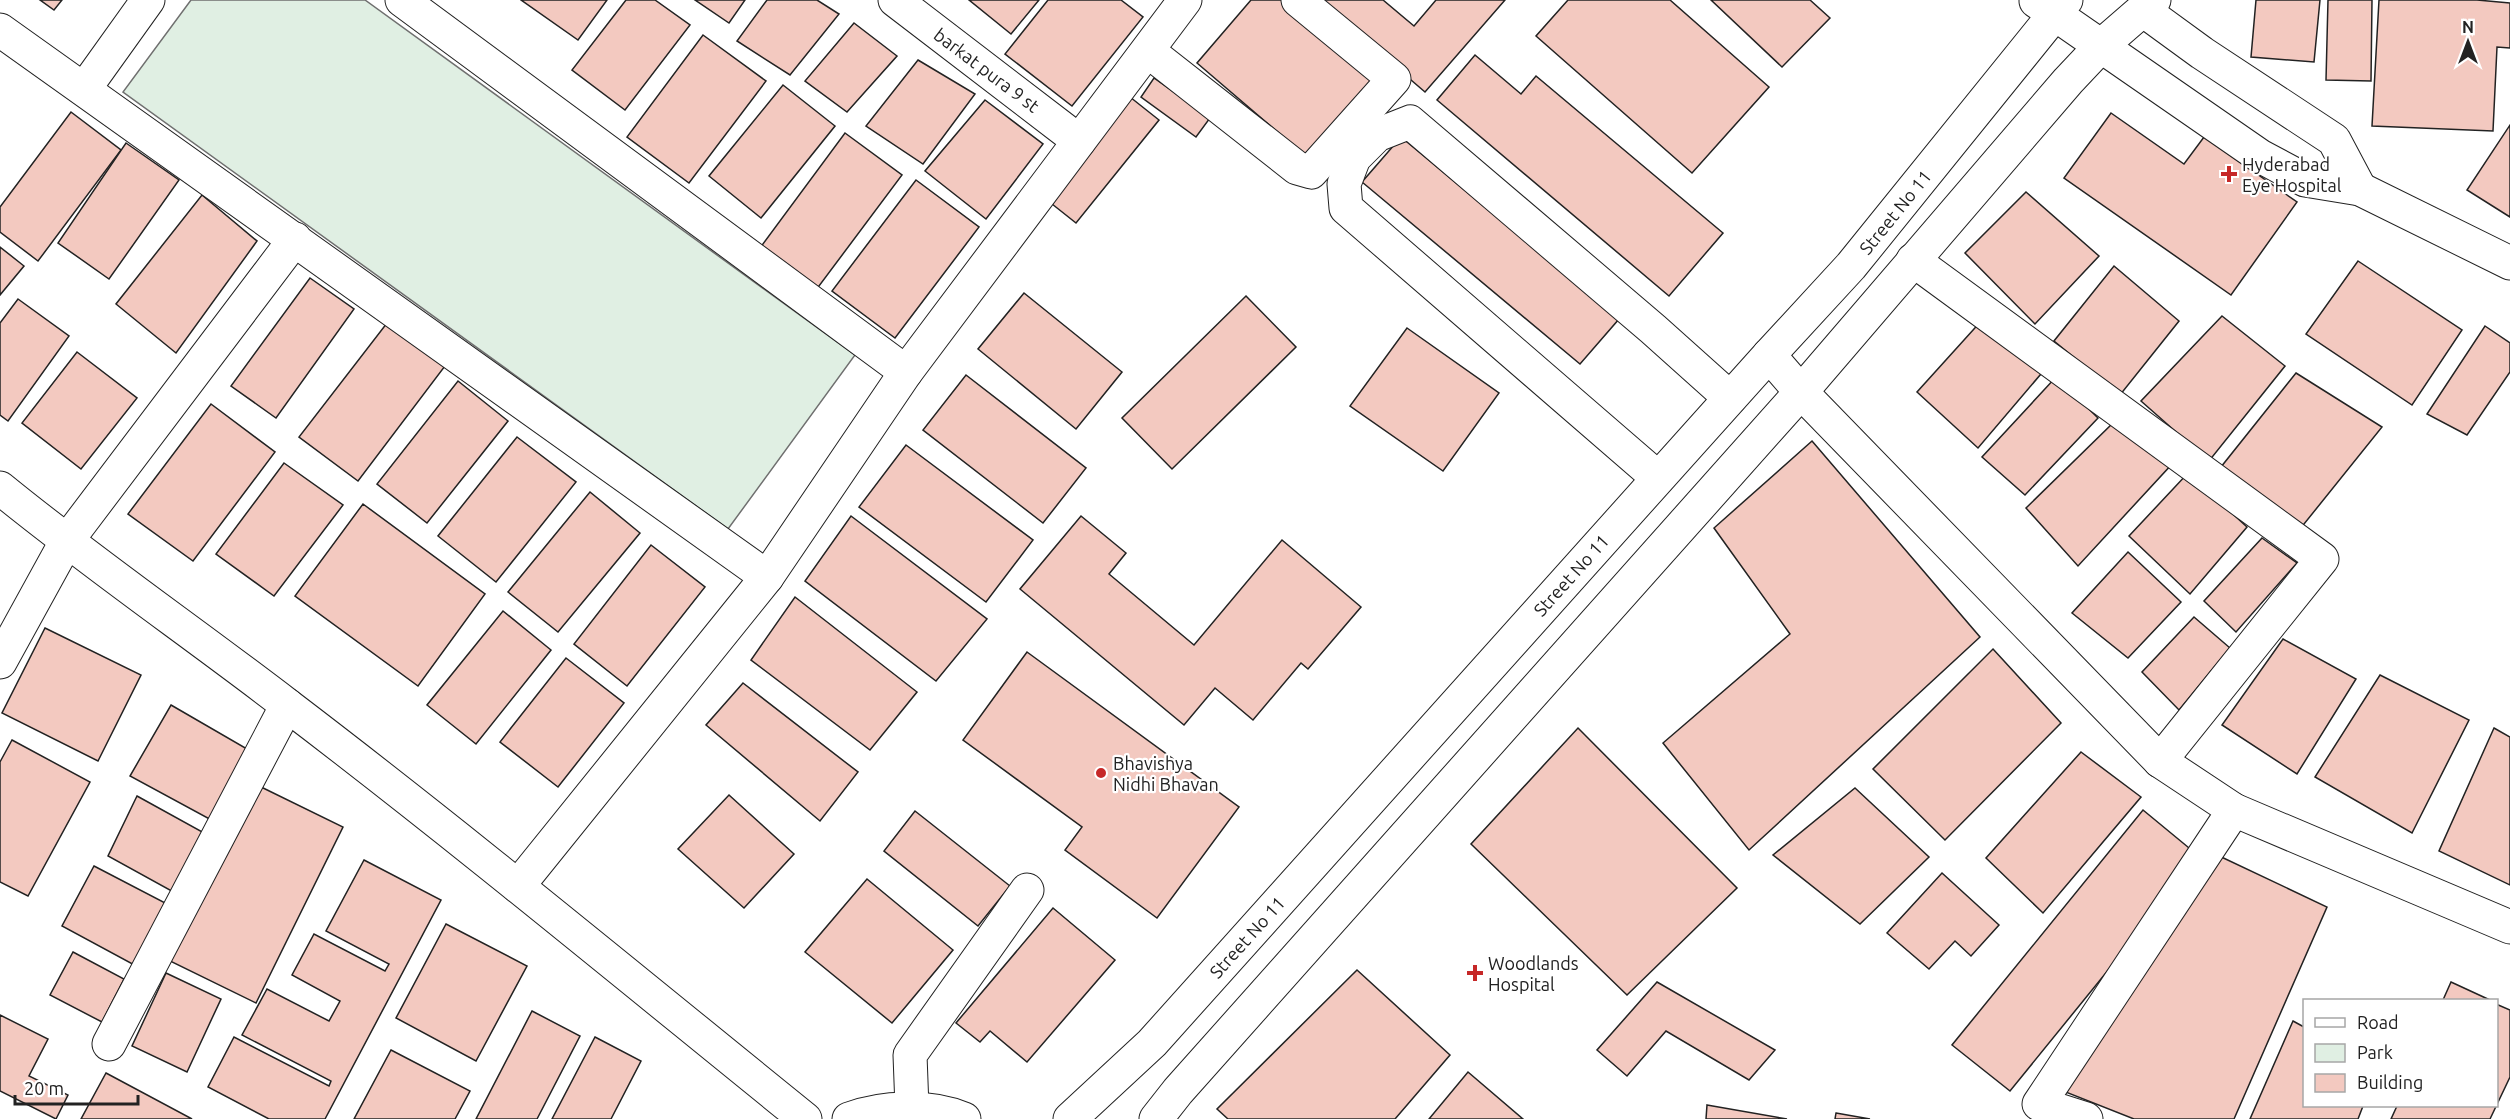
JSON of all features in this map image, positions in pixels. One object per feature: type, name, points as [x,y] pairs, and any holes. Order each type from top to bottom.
[{"type":"street","points":[[84,88],[148,0]]},
{"type":"street","points":[[402,0],[906,372]]},
{"type":"street","name":"barkat pura 9 st","points":[[895,0],[1079,141]]},
{"type":"street","points":[[518,886],[767,577],[906,372],[1185,0]]},
{"type":"street","points":[[1148,51],[1297,168],[1311,172],[1394,79],[1298,0]]},
{"type":"street","points":[[1156,1119],[1801,392],[1913,260],[2101,46],[2142,3],[2202,53],[2334,140],[2360,189]]},
{"type":"street","points":[[2052,5],[2101,46],[2260,156],[2305,180],[2360,189],[2510,263]]},
{"type":"street","name":"Street No 11","points":[[1070,1119],[1152,1043],[1851,266],[2052,5]]},
{"type":"street","points":[[0,30],[767,577]]},
{"type":"street","points":[[1658,478],[1346,208],[1344,184],[1354,158],[1377,135],[1410,122],[1653,329],[1730,398]]},
{"type":"street","points":[[0,662],[66,542],[295,239]]},
{"type":"street","points":[[1913,260],[2322,560],[2160,761]]},
{"type":"street","points":[[1769,355],[1801,392],[2160,761],[2234,810],[2510,927]]},
{"type":"street","points":[[0,488],[66,542],[287,705],[518,886],[805,1119]]},
{"type":"street","points":[[109,1044],[287,705]]},
{"type":"street","points":[[2085,1119],[2039,1104],[2234,810]]},
{"type":"street","points":[[912,1108],[910,1055],[1027,890]]},
{"type":"street","points":[[849,1119],[864,1113],[912,1108],[955,1115],[964,1119]]},
{"type":"green space","points":[[191,0],[365,0],[855,355],[728,529],[123,92]]},
{"type":"building","points":[[40,0],[62,0],[54,10]]},
{"type":"building","points":[[521,0],[607,0],[578,40]]},
{"type":"building","points":[[626,0],[655,0],[690,25],[625,110],[572,70]]},
{"type":"building","points":[[695,0],[745,0],[729,23]]},
{"type":"building","points":[[767,0],[817,0],[839,14],[790,75],[737,41]]},
{"type":"building","points":[[969,0],[1039,0],[1011,34]]},
{"type":"building","points":[[1048,0],[1121,0],[1143,17],[1072,106],[1005,54]]},
{"type":"building","points":[[1251,0],[1284,0],[1376,79],[1308,158],[1197,63]]},
{"type":"building","points":[[1318,0],[1383,0],[1414,26],[1436,0],[1505,0],[1425,92]]},
{"type":"building","points":[[1568,0],[1670,0],[1769,87],[1692,173],[1536,36]]},
{"type":"building","points":[[1711,0],[1810,0],[1830,18],[1782,67]]},
{"type":"building","points":[[2256,0],[2320,0],[2314,62],[2251,57]]},
{"type":"building","points":[[2328,0],[2372,0],[2371,81],[2326,80]]},
{"type":"building","points":[[2379,0],[2477,0],[2510,3],[2510,48],[2497,47],[2493,131],[2372,126]]},
{"type":"building","points":[[854,23],[897,56],[847,112],[805,81]]},
{"type":"building","points":[[703,35],[766,81],[689,183],[627,137]]},
{"type":"building","points":[[1475,55],[1521,94],[1536,76],[1723,233],[1669,296],[1437,100]]},
{"type":"building","points":[[918,60],[975,94],[923,164],[866,126]]},
{"type":"building","points":[[1154,78],[1210,118],[1196,137],[1141,97]]},
{"type":"building","points":[[783,85],[835,126],[761,218],[709,176]]},
{"type":"building","points":[[1130,97],[1159,120],[1076,223],[1047,200]]},
{"type":"building","points":[[985,100],[1043,144],[986,219],[925,171]]},
{"type":"building","points":[[71,112],[121,150],[38,261],[0,232],[0,207]]},
{"type":"building","points":[[2111,113],[2184,164],[2204,137],[2297,202],[2231,295],[2064,178]]},
{"type":"building","points":[[2510,125],[2510,217],[2467,190]]},
{"type":"building","points":[[845,133],[902,175],[816,290],[760,248]]},
{"type":"building","points":[[1401,137],[1619,319],[1580,364],[1362,182]]},
{"type":"building","points":[[126,143],[179,180],[109,279],[58,243]]},
{"type":"building","points":[[916,180],[979,227],[895,338],[832,291]]},
{"type":"building","points":[[2026,192],[2099,256],[2035,324],[1965,253]]},
{"type":"building","points":[[202,195],[257,241],[176,353],[116,304]]},
{"type":"building","points":[[0,247],[24,266],[0,295]]},
{"type":"building","points":[[2358,261],[2462,330],[2412,405],[2306,334]]},
{"type":"building","points":[[2114,266],[2179,321],[2120,395],[2054,341]]},
{"type":"building","points":[[310,278],[354,309],[276,418],[231,386]]},
{"type":"building","points":[[1024,293],[1122,372],[1076,429],[978,349]]},
{"type":"building","points":[[1246,296],[1296,347],[1172,469],[1122,418]]},
{"type":"building","points":[[18,299],[69,336],[8,421],[0,415],[0,323]]},
{"type":"building","points":[[2222,316],[2285,366],[2209,461],[2141,401]]},
{"type":"building","points":[[1983,319],[2046,368],[1978,448],[1917,392]]},
{"type":"building","points":[[387,323],[445,366],[358,481],[299,437]]},
{"type":"building","points":[[2485,326],[2510,343],[2510,372],[2467,435],[2427,414]]},
{"type":"building","points":[[1407,328],[1499,393],[1443,471],[1350,406]]},
{"type":"building","points":[[77,352],[137,398],[81,469],[22,423]]},
{"type":"building","points":[[2296,373],[2382,427],[2300,529],[2221,467]]},
{"type":"building","points":[[966,375],[1086,468],[1043,523],[923,430]]},
{"type":"building","points":[[2056,377],[2098,418],[2025,495],[1982,457]]},
{"type":"building","points":[[458,381],[508,421],[427,523],[377,484]]},
{"type":"building","points":[[211,404],[275,452],[193,561],[128,514]]},
{"type":"building","points":[[2113,423],[2172,464],[2078,566],[2026,508]]},
{"type":"building","points":[[517,437],[576,482],[496,582],[438,536]]},
{"type":"building","points":[[1812,441],[1980,637],[1749,850],[1663,743],[1790,634],[1714,528]]},
{"type":"building","points":[[906,445],[1033,540],[986,602],[859,507]]},
{"type":"building","points":[[284,463],[343,505],[274,596],[216,554]]},
{"type":"building","points":[[2188,473],[2247,527],[2190,594],[2129,536]]},
{"type":"building","points":[[590,492],[640,533],[558,632],[508,592]]},
{"type":"building","points":[[363,504],[485,594],[418,686],[295,596]]},
{"type":"building","points":[[851,516],[987,619],[936,681],[805,581]]},
{"type":"building","points":[[1081,516],[1126,553],[1109,574],[1194,645],[1282,540],[1361,607],[1308,669],[1301,663],[1253,720],[1215,688],[1184,725],[1020,589]]},
{"type":"building","points":[[2262,538],[2297,563],[2236,632],[2204,601]]},
{"type":"building","points":[[651,545],[705,587],[627,686],[574,644]]},
{"type":"building","points":[[2128,552],[2181,602],[2128,658],[2072,613]]},
{"type":"building","points":[[795,597],[917,692],[870,750],[751,660]]},
{"type":"building","points":[[503,611],[551,650],[476,744],[427,705]]},
{"type":"building","points":[[2194,617],[2230,648],[2179,710],[2142,672]]},
{"type":"building","points":[[45,628],[141,675],[98,761],[2,713]]},
{"type":"building","points":[[2283,639],[2356,679],[2297,774],[2222,725]]},
{"type":"building","points":[[1993,649],[2061,723],[1945,840],[1873,769]]},
{"type":"building","name":"Bhavishya Nidhi Bhavan","points":[[1027,652],[1239,807],[1157,918],[1065,850],[1082,827],[963,740]]},
{"type":"building","points":[[566,658],[624,703],[558,787],[500,742]]},
{"type":"building","points":[[2380,675],[2469,720],[2412,833],[2315,777]]},
{"type":"building","points":[[743,683],[858,772],[820,821],[706,725]]},
{"type":"building","points":[[171,705],[254,753],[215,822],[130,776]]},
{"type":"building","points":[[1578,728],[1737,888],[1627,995],[1471,844]]},
{"type":"building","points":[[2494,728],[2510,737],[2510,885],[2439,851]]},
{"type":"building","points":[[12,740],[90,782],[28,896],[0,882],[0,762]]},
{"type":"building","points":[[2081,752],[2141,797],[2043,913],[1986,858]]},
{"type":"building","points":[[257,785],[343,827],[256,1003],[170,961]]},
{"type":"building","points":[[1855,788],[1929,857],[1860,924],[1773,855]]},
{"type":"building","points":[[729,795],[794,854],[744,908],[678,849]]},
{"type":"building","points":[[137,796],[206,834],[177,894],[108,856]]},
{"type":"building","points":[[2143,810],[2200,857],[2010,1091],[1952,1045]]},
{"type":"building","points":[[915,811],[1010,886],[978,926],[884,851]]},
{"type":"building","points":[[2215,854],[2327,907],[2234,1119],[2134,1119],[2063,1091]]},
{"type":"building","points":[[364,860],[441,900],[325,1119],[269,1119],[208,1087],[234,1037],[329,1086],[331,1081],[242,1035],[267,989],[329,1021],[340,1001],[292,975],[314,934],[385,971],[389,964],[326,931]]},
{"type":"building","points":[[94,866],[171,906],[138,967],[62,926]]},
{"type":"building","points":[[1942,873],[1999,925],[1971,956],[1955,941],[1929,969],[1887,933]]},
{"type":"building","points":[[867,879],[953,950],[892,1023],[805,952]]},
{"type":"building","points":[[1053,908],[1115,960],[1027,1062],[990,1031],[980,1042],[956,1023]]},
{"type":"building","points":[[446,924],[527,966],[476,1061],[396,1018]]},
{"type":"building","points":[[73,952],[124,979],[102,1022],[50,995]]},
{"type":"building","points":[[1357,970],[1450,1055],[1395,1119],[1228,1119],[1217,1109]]},
{"type":"building","points":[[166,973],[221,999],[187,1072],[132,1046]]},
{"type":"building","points":[[1657,982],[1775,1050],[1749,1080],[1666,1031],[1627,1076],[1597,1050]]},
{"type":"building","points":[[2451,982],[2488,999],[2443,999]]},
{"type":"building","points":[[2498,1005],[2510,1010],[2510,1077],[2498,1102]]},
{"type":"building","points":[[532,1011],[580,1036],[537,1119],[476,1119]]},
{"type":"building","points":[[0,1015],[48,1039],[29,1076],[68,1095],[56,1119],[0,1091]]},
{"type":"building","points":[[2293,1021],[2303,1026],[2303,1107],[2363,1107],[2358,1119],[2250,1119]]},
{"type":"building","points":[[595,1037],[641,1061],[611,1119],[552,1119]]},
{"type":"building","points":[[391,1050],[470,1091],[455,1119],[354,1119]]},
{"type":"building","points":[[1468,1072],[1523,1119],[1429,1119]]},
{"type":"building","points":[[106,1073],[192,1119],[81,1119]]},
{"type":"building","points":[[1707,1105],[1787,1119],[1706,1119]]},
{"type":"building","points":[[2397,1107],[2496,1107],[2490,1119],[2391,1119]]},
{"type":"building","points":[[1836,1113],[1870,1119],[1835,1119]]},
{"type":"place","name":"Hyderabad Eye Hospital","points":[[2229,174]]},
{"type":"place","name":"Bhavishya Nidhi Bhavan","points":[[1101,773]]},
{"type":"place","name":"Woodlands Hospital","points":[[1475,973]]}]
